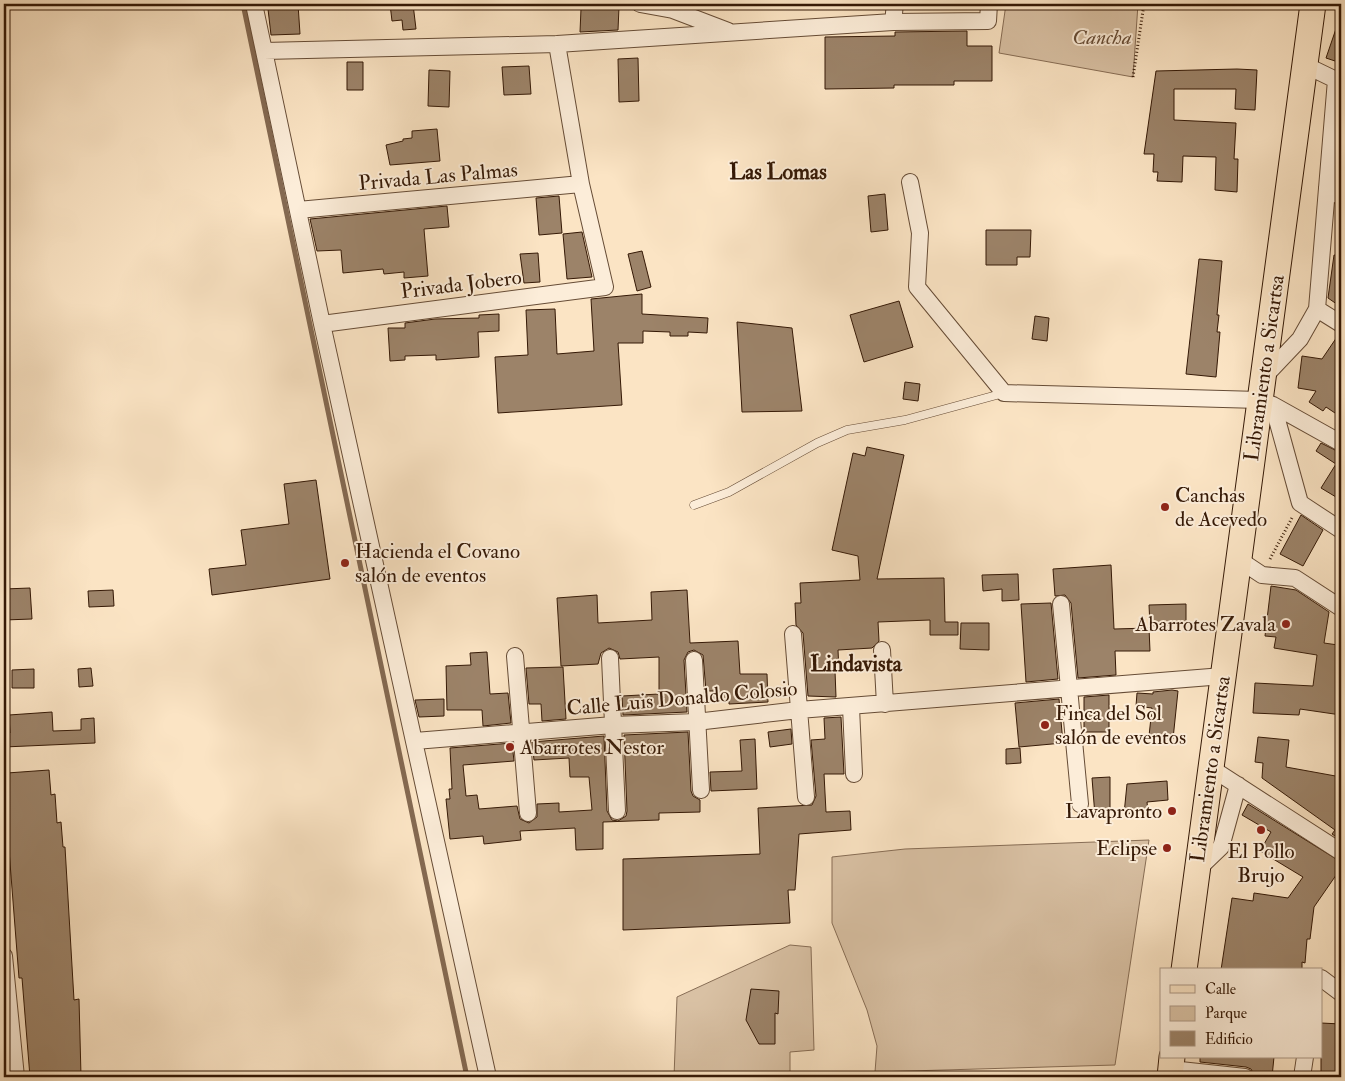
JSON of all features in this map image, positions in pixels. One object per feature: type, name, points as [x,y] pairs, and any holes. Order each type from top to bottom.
[{"type":"main road","name":"Libramiento a Sicartsa","points":[[1184,968],[1238,558],[1265,395],[1313,4]]},
{"type":"street","points":[[254,4],[322,324],[488,1077]]},
{"type":"street","points":[[640,4],[673,10],[735,33]]},
{"type":"street","points":[[893,22],[895,4]]},
{"type":"street","points":[[264,51],[557,44],[893,22],[988,21],[989,4]]},
{"type":"street","points":[[557,44],[581,184]]},
{"type":"street","points":[[1305,65],[1339,81],[1336,146],[1327,187],[1316,309],[1300,339],[1265,395],[1300,503],[1341,530]]},
{"type":"street","points":[[910,182],[920,233],[917,287],[1004,393],[1265,395],[1341,443]]},
{"type":"street","name":"Privada Las Palmas","points":[[298,210],[581,184]]},
{"type":"street","name":"Privada Jobero","points":[[322,324],[606,287],[581,184]]},
{"type":"street","points":[[1327,187],[1341,197]]},
{"type":"street","points":[[1316,309],[1341,324]]},
{"type":"street","points":[[1238,558],[1262,575],[1295,578],[1341,608]]},
{"type":"street","points":[[1061,604],[1080,804]]},
{"type":"street","points":[[793,634],[806,797]]},
{"type":"street","points":[[882,650],[885,704]]},
{"type":"street","points":[[515,656],[528,813]]},
{"type":"street","points":[[610,658],[617,811]]},
{"type":"street","points":[[694,660],[701,790]]},
{"type":"street","name":"Calle Luis Donaldo Colosio","points":[[414,741],[613,725],[696,722],[799,710],[1223,676]]},
{"type":"street","points":[[851,706],[854,774]]},
{"type":"street","points":[[1210,768],[1341,852]]},
{"type":"street","points":[[1197,870],[1220,847],[1238,785]]},
{"type":"street","points":[[4,956],[16,1077]]},
{"type":"street","points":[[1322,979],[1341,993]]},
{"type":"street","points":[[1302,1077],[1305,1058]]},
{"type":"street","points":[[1171,1068],[1245,1077]]},
{"type":"lane","points":[[694,505],[729,492],[817,442],[848,430],[905,420],[1004,393]]},
{"type":"path","points":[[1133,77],[1144,4]]},
{"type":"path","points":[[1262,575],[1300,503]]},
{"type":"green space","name":"Cancha","points":[[1006,4],[1138,4],[1133,77],[999,53]]},
{"type":"green space","points":[[1149,840],[1115,1065],[875,1072],[877,1046],[867,1010],[832,923],[832,857],[905,849]]},
{"type":"green space","points":[[790,945],[811,947],[814,1050],[790,1052],[790,1077],[674,1077],[677,997]]},
{"type":"building","points":[[284,4],[298,4],[300,34],[271,35],[268,9],[284,8]]},
{"type":"building","points":[[390,4],[413,4],[416,29],[403,30],[402,20],[392,21]]},
{"type":"building","points":[[591,6],[619,7],[618,30],[580,32],[581,9],[591,9]]},
{"type":"building","points":[[1339,20],[1341,20],[1341,63],[1326,58]]},
{"type":"building","points":[[967,31],[967,46],[992,46],[992,81],[954,81],[954,85],[894,85],[894,88],[825,89],[825,37],[895,36],[895,32]]},
{"type":"building","points":[[638,58],[639,101],[619,102],[618,59]]},
{"type":"building","points":[[347,62],[363,62],[363,90],[347,90]]},
{"type":"building","points":[[529,66],[531,94],[504,95],[502,67]]},
{"type":"building","points":[[429,70],[450,71],[449,107],[428,106]]},
{"type":"building","points":[[1257,70],[1255,110],[1235,109],[1236,89],[1174,89],[1174,120],[1236,123],[1234,159],[1238,159],[1237,192],[1215,190],[1216,157],[1183,156],[1182,182],[1157,181],[1158,172],[1153,172],[1154,154],[1144,154],[1156,71]]},
{"type":"building","points":[[437,129],[440,161],[390,165],[386,145],[412,138],[412,131]]},
{"type":"building","points":[[885,194],[888,230],[871,232],[868,196]]},
{"type":"building","points":[[559,196],[562,233],[539,235],[536,198]]},
{"type":"building","points":[[447,206],[449,227],[424,229],[428,276],[404,278],[404,272],[384,274],[383,269],[343,273],[341,250],[317,251],[310,219]]},
{"type":"building","points":[[986,230],[1031,230],[1030,257],[1017,257],[1017,265],[986,265]]},
{"type":"building","points":[[582,232],[592,277],[567,279],[563,234]]},
{"type":"building","points":[[642,251],[651,287],[637,291],[628,254]]},
{"type":"building","points":[[538,253],[540,282],[524,283],[520,254]]},
{"type":"building","points":[[1334,255],[1341,256],[1341,307],[1328,298]]},
{"type":"building","points":[[1199,259],[1222,261],[1217,315],[1219,315],[1217,332],[1220,332],[1216,377],[1186,374]]},
{"type":"building","points":[[642,294],[642,314],[708,318],[707,333],[688,332],[688,336],[670,336],[670,332],[643,331],[643,343],[618,343],[622,405],[498,413],[495,357],[528,355],[526,310],[555,309],[557,354],[594,351],[591,299]]},
{"type":"building","points":[[899,301],[913,347],[864,362],[850,315]]},
{"type":"building","points":[[499,314],[499,331],[478,332],[479,357],[436,360],[436,355],[405,356],[405,360],[390,361],[388,328],[405,328],[405,323],[435,319],[479,318],[479,315]]},
{"type":"building","points":[[1035,316],[1049,318],[1047,341],[1032,339]]},
{"type":"building","points":[[737,322],[792,328],[802,411],[742,412]]},
{"type":"building","points":[[1339,334],[1341,334],[1341,417],[1326,407],[1323,411],[1309,402],[1316,391],[1298,388],[1302,356],[1322,359]]},
{"type":"building","points":[[905,382],[920,384],[918,401],[903,399]]},
{"type":"building","points":[[1321,443],[1341,453],[1341,500],[1321,488],[1336,464],[1316,451]]},
{"type":"building","points":[[867,447],[904,455],[877,579],[944,578],[945,622],[958,622],[958,635],[930,635],[930,620],[878,622],[879,641],[872,648],[838,650],[839,671],[835,671],[836,697],[808,696],[803,633],[796,625],[795,603],[801,603],[800,583],[860,580],[858,556],[832,550],[853,453],[865,456]]},
{"type":"building","points":[[316,480],[330,579],[212,595],[209,569],[246,565],[241,530],[289,524],[284,484]]},
{"type":"building","points":[[1301,515],[1323,530],[1303,566],[1280,554]]},
{"type":"building","points":[[1111,565],[1114,629],[1149,628],[1150,651],[1115,651],[1116,675],[1078,678],[1071,603],[1065,595],[1055,596],[1053,569]]},
{"type":"building","points":[[1018,574],[1019,600],[1002,601],[1002,589],[983,591],[982,575]]},
{"type":"building","points":[[1271,586],[1296,590],[1329,612],[1324,643],[1338,645],[1336,659],[1341,660],[1341,715],[1300,709],[1299,715],[1253,713],[1255,683],[1313,686],[1317,655],[1274,648],[1276,637],[1265,636]]},
{"type":"building","points":[[30,588],[32,619],[4,620],[4,589]]},
{"type":"building","points":[[113,590],[114,606],[89,607],[88,591]]},
{"type":"building","points":[[687,590],[690,643],[738,641],[740,674],[767,674],[768,702],[729,704],[729,701],[714,701],[713,691],[706,691],[703,655],[694,650],[688,652],[684,660],[687,712],[623,715],[622,696],[659,694],[659,657],[620,659],[618,652],[609,648],[601,653],[598,664],[561,666],[557,598],[597,595],[598,623],[652,620],[651,592]]},
{"type":"building","points":[[1051,603],[1058,679],[1026,682],[1021,604]]},
{"type":"building","points":[[1186,604],[1186,624],[1150,626],[1149,605]]},
{"type":"building","points":[[961,623],[989,623],[989,650],[960,649]]},
{"type":"building","points":[[487,652],[490,694],[508,693],[511,723],[483,726],[482,710],[447,710],[446,666],[471,665],[470,653]]},
{"type":"building","points":[[563,667],[566,719],[542,721],[541,704],[529,704],[526,668]]},
{"type":"building","points":[[91,668],[93,686],[79,687],[78,669]]},
{"type":"building","points":[[34,669],[34,688],[12,688],[12,670]]},
{"type":"building","points":[[1178,691],[1173,739],[1149,736],[1152,708],[1136,706],[1137,693],[1153,694],[1153,692]]},
{"type":"building","points":[[1109,695],[1109,732],[1084,732],[1084,697]]},
{"type":"building","points":[[444,699],[444,716],[419,717],[415,700]]},
{"type":"building","points":[[1059,699],[1063,743],[1019,747],[1015,703]]},
{"type":"building","points":[[52,712],[53,731],[81,730],[81,719],[94,718],[95,743],[4,747],[4,733],[10,733],[9,715]]},
{"type":"building","points":[[841,717],[844,774],[824,774],[826,812],[850,811],[851,830],[799,834],[795,890],[788,890],[790,923],[623,930],[623,859],[760,854],[758,808],[812,805],[816,796],[811,740],[825,739],[824,718]]},
{"type":"building","points":[[791,729],[792,744],[770,747],[768,732]]},
{"type":"building","points":[[688,732],[691,791],[693,796],[700,800],[700,812],[659,813],[659,820],[603,822],[603,849],[576,850],[575,828],[520,831],[521,840],[484,844],[483,836],[450,839],[446,799],[450,799],[449,789],[452,789],[450,748],[512,743],[514,761],[463,765],[466,796],[477,795],[479,809],[517,806],[520,819],[529,823],[537,817],[537,804],[559,803],[559,812],[592,810],[589,777],[570,777],[569,758],[534,760],[532,742],[604,736],[607,811],[612,820],[618,821],[626,816],[627,811],[624,735]]},
{"type":"building","points":[[1258,737],[1289,740],[1286,767],[1341,777],[1341,840],[1332,834],[1335,830],[1262,778],[1263,763],[1255,762]]},
{"type":"building","points":[[755,739],[757,789],[711,791],[710,772],[742,771],[740,740]]},
{"type":"building","points":[[1020,748],[1021,763],[1006,764],[1006,749]]},
{"type":"building","points":[[49,770],[51,795],[55,794],[57,823],[61,822],[63,847],[65,847],[74,1000],[79,999],[81,1076],[30,1077],[22,978],[19,978],[9,850],[6,850],[4,788],[8,788],[7,773]]},
{"type":"building","points":[[1110,777],[1110,815],[1095,816],[1092,778]]},
{"type":"building","points":[[1167,781],[1168,800],[1147,802],[1148,812],[1124,814],[1127,784]]},
{"type":"building","points":[[1248,804],[1341,862],[1341,868],[1314,907],[1310,939],[1307,939],[1305,963],[1302,962],[1302,968],[1221,968],[1232,898],[1253,901],[1254,893],[1288,898],[1303,877],[1260,851],[1271,832],[1242,815]]},
{"type":"building","points":[[751,989],[779,991],[778,1014],[775,1013],[775,1044],[759,1044],[746,1020]]},
{"type":"building","points":[[1322,1023],[1341,1024],[1341,1077],[1321,1077]]},
{"type":"building","points":[[1200,1058],[1274,1058],[1272,1077],[1255,1077],[1251,1069],[1246,1067],[1200,1062]]},
{"type":"waterway","points":[[243,4],[467,1077]]},
{"type":"place","name":"Canchas de Acevedo","points":[[1165,507]]},
{"type":"place","name":"Hacienda el Covano salón de eventos","points":[[345,563]]},
{"type":"place","name":"Abarrotes Zavala","points":[[1286,624]]},
{"type":"place","name":"Finca del Sol salón de eventos","points":[[1045,725]]},
{"type":"place","name":"Abarrotes Nestor","points":[[510,747]]},
{"type":"place","name":"Lavapronto","points":[[1172,811]]},
{"type":"place","name":"El Pollo Brujo","points":[[1261,830]]},
{"type":"place","name":"Eclipse","points":[[1167,848]]},
{"type":"district","name":"Las Lomas","points":[[778,171]]},
{"type":"district","name":"Lindavista","points":[[856,663]]}]
